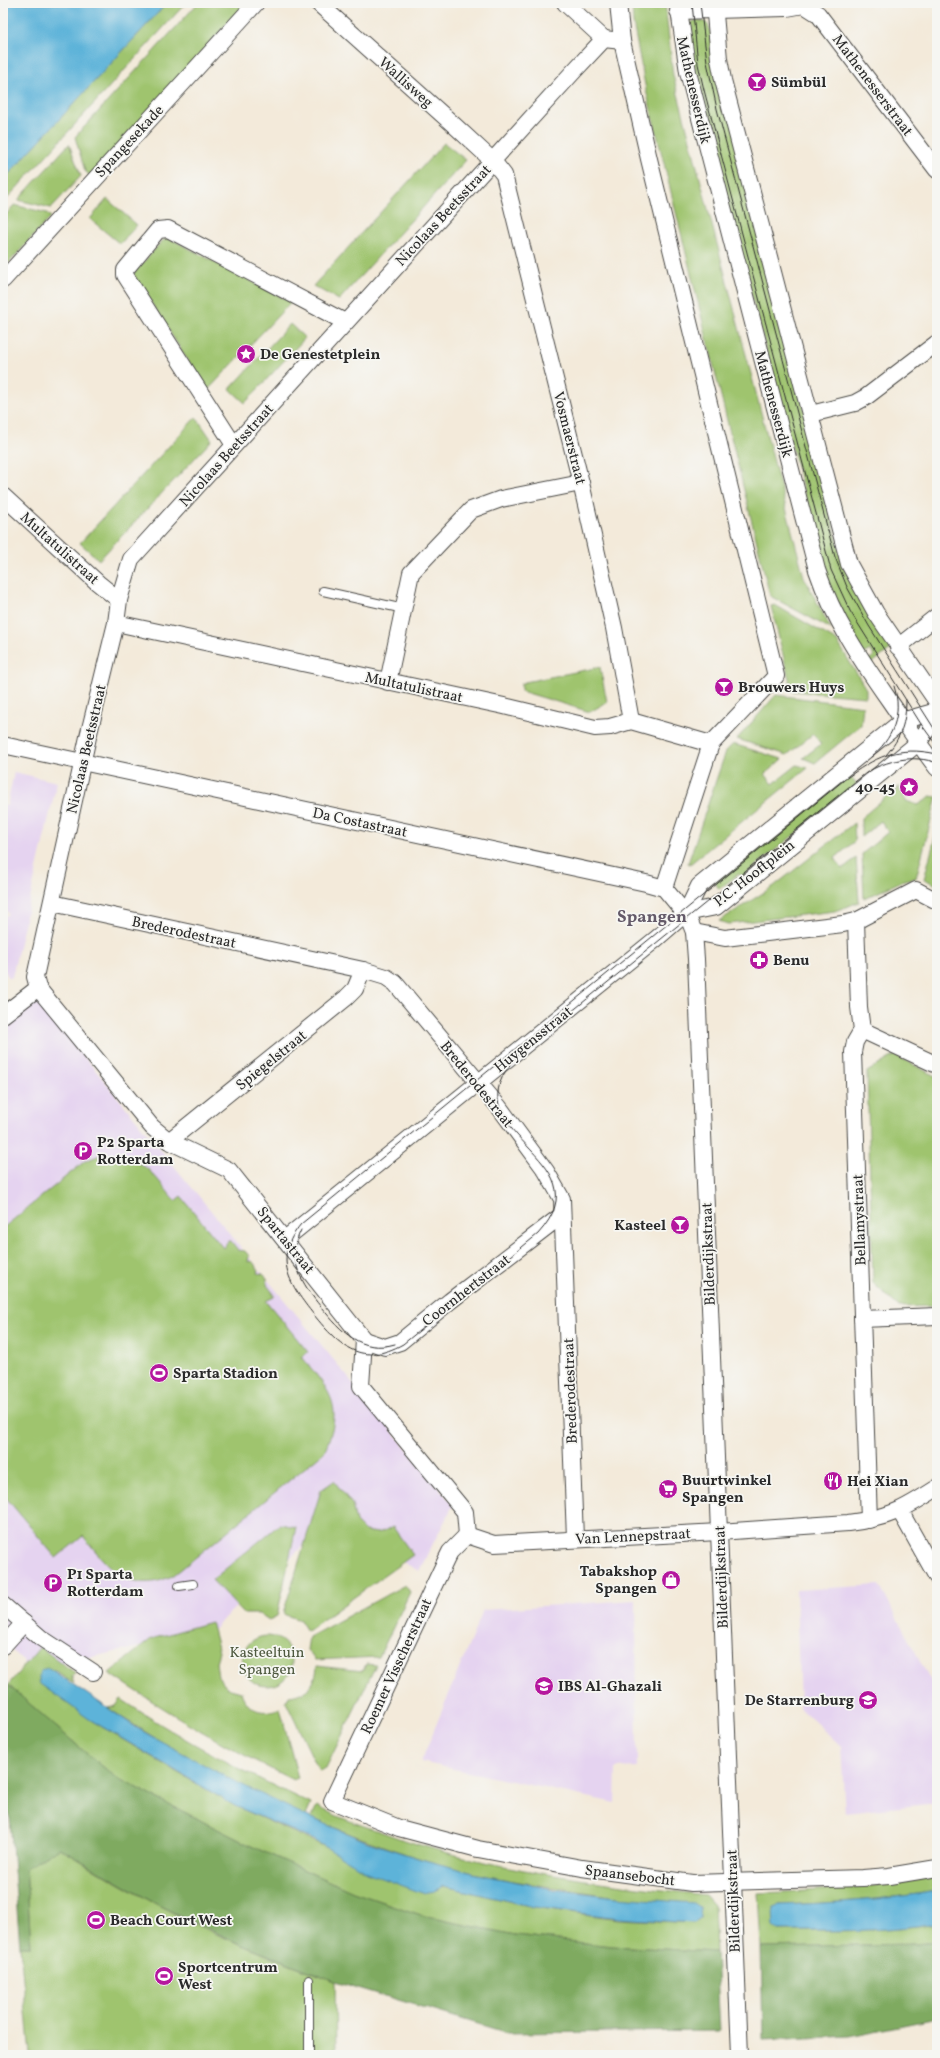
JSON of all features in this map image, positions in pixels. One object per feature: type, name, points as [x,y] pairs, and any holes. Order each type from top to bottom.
[{"type":"street","name":"Spangesekade","points":[[3,280],[256,3]]},
{"type":"street","name":"Wallisweg","points":[[318,3],[493,161]]},
{"type":"street","points":[[565,3],[604,39],[622,41]]},
{"type":"street","points":[[618,3],[622,41],[776,676],[711,744],[664,888],[686,913],[694,932],[724,938],[856,921],[916,890],[937,901]]},
{"type":"street","name":"Mathenesserdijk","points":[[805,4],[787,8],[714,6],[678,7],[688,72],[817,570],[826,596],[838,623],[902,721],[937,768]]},
{"type":"street","name":"Mathenesserstraat","points":[[805,4],[818,14],[937,170]]},
{"type":"street","name":"Mathenesserdijk","points":[[714,6],[719,65],[851,570],[898,647],[937,702]]},
{"type":"street","name":"Nicolaas Beetsstraat","points":[[38,988],[35,977],[82,762],[116,623],[119,600],[132,559],[290,385],[345,322],[604,39]]},
{"type":"street","name":"Vosmaerstraat","points":[[493,161],[504,175],[582,482],[614,628],[631,720]]},
{"type":"street","points":[[234,445],[125,275],[124,270],[158,230],[168,229],[345,322]]},
{"type":"street","points":[[811,414],[855,403],[866,397],[937,343]]},
{"type":"street","points":[[388,682],[411,573],[471,510],[501,499],[582,482]]},
{"type":"street","name":"Multatulistraat","points":[[3,496],[98,583],[119,600]]},
{"type":"street","points":[[898,647],[937,616]]},
{"type":"street","name":"Multatulistraat","points":[[116,623],[595,728],[610,727],[631,720]]},
{"type":"street","name":"P.C. Hooftplein","points":[[686,913],[699,886],[902,721],[937,711]]},
{"type":"street","name":"P.C. Hooftplein","points":[[686,913],[716,907],[854,792],[918,743],[937,716]]},
{"type":"street","points":[[631,720],[711,744]]},
{"type":"street","name":"Da Costastraat","points":[[3,745],[664,888]]},
{"type":"street","name":"Brederodestraat","points":[[52,904],[363,970],[386,977],[394,983],[499,1108],[546,1171],[562,1199],[575,1538]]},
{"type":"street","name":"Huygensstraat","points":[[286,1239],[686,913]]},
{"type":"street","points":[[856,921],[859,1007],[862,1030],[937,1065]]},
{"type":"street","name":"Bilderdijkstraat","points":[[694,932],[699,1018],[740,2055]]},
{"type":"street","name":"Spiegelstraat","points":[[169,1141],[346,998],[355,989],[363,970]]},
{"type":"street","points":[[5,1010],[38,988]]},
{"type":"street","name":"Spartastraat","points":[[38,988],[152,1127],[169,1141],[229,1170],[286,1239],[364,1340]]},
{"type":"street","name":"Bellamystraat","points":[[862,1030],[855,1042],[853,1052],[869,1520]]},
{"type":"street","name":"Coornhertstraat","points":[[364,1340],[386,1347],[400,1342],[450,1301],[562,1215]]},
{"type":"street","points":[[862,1319],[937,1316]]},
{"type":"street","points":[[364,1340],[361,1386],[465,1512],[467,1535]]},
{"type":"street","name":"Van Lennepstraat","points":[[467,1535],[494,1544],[575,1538],[719,1532],[869,1520],[900,1511],[937,1488]]},
{"type":"street","points":[[900,1511],[937,1577]]},
{"type":"street","name":"Roemer Visscherstraat","points":[[332,1800],[448,1556],[467,1535]]},
{"type":"street","points":[[5,1613],[24,1623],[41,1638],[93,1672]]},
{"type":"street","points":[[3,1646],[24,1623]]},
{"type":"street","name":"Spaansebocht","points":[[332,1800],[399,1828],[478,1849],[631,1876],[692,1883],[863,1878],[889,1876],[937,1868]]},
{"type":"lane","points":[[323,591],[404,609]]},
{"type":"lane","points":[[179,1586],[193,1584]]},
{"type":"lane","points":[[309,2055],[310,1980]]},
{"type":"shaded area","points":[[14,772],[57,782],[12,977],[9,978],[3,968],[3,918],[9,914],[3,905],[3,805],[7,806]]},
{"type":"shaded area","name":"Sparta Stadion","points":[[36,1001],[45,1009],[453,1505],[419,1571],[399,1560],[335,1517],[224,1618],[213,1631],[31,1670],[3,1639],[3,1028]]},
{"type":"shaded area","name":"De Starrenburg","points":[[879,1585],[937,1692],[937,1803],[845,1813],[841,1746],[800,1708],[796,1590]]},
{"type":"shaded area","name":"IBS Al-Ghazali","points":[[636,1600],[637,1767],[616,1768],[615,1803],[421,1762],[483,1610]]},
{"type":"green space","points":[[167,3],[186,3],[3,203],[3,180]]},
{"type":"green space","points":[[198,3],[246,3],[90,176],[85,171],[75,137]]},
{"type":"green space","points":[[632,3],[665,3],[673,75],[804,577],[831,629],[770,596],[646,90],[633,23]]},
{"type":"green space","points":[[697,20],[705,22],[709,26],[843,564],[892,648],[871,664],[868,660],[874,656],[870,650],[864,654],[832,598],[697,90],[687,27],[690,23]]},
{"type":"green space","points":[[444,143],[466,160],[339,300],[313,286]]},
{"type":"green space","points":[[69,144],[81,176],[51,208],[18,200]]},
{"type":"green space","points":[[107,199],[137,225],[120,244],[90,219]]},
{"type":"green space","points":[[14,205],[47,213],[51,217],[3,269],[3,218]]},
{"type":"green space","points":[[169,238],[291,302],[207,391],[133,274],[162,241]]},
{"type":"green space","points":[[290,324],[305,338],[245,403],[230,389]]},
{"type":"green space","points":[[196,417],[212,440],[99,560],[80,543]]},
{"type":"green space","points":[[775,605],[837,641],[866,689],[866,697],[792,691],[771,606]]},
{"type":"green space","points":[[600,667],[607,702],[590,712],[521,691],[521,684],[525,682]]},
{"type":"green space","points":[[776,695],[863,706],[861,725],[815,763],[803,758],[821,744],[813,734],[787,755],[737,739]]},
{"type":"green space","points":[[733,744],[782,759],[765,774],[773,784],[797,765],[808,768],[690,864],[688,863],[726,751]]},
{"type":"green space","points":[[847,773],[857,784],[742,877],[739,874],[719,889],[714,881]]},
{"type":"green space","points":[[898,787],[900,787],[899,791],[904,792],[903,796],[906,801],[918,805],[930,796],[937,797],[916,878],[904,880],[864,899],[862,854],[888,832],[881,821],[861,837],[861,818],[893,791],[896,792]]},
{"type":"green space","points":[[854,823],[855,841],[835,858],[842,869],[856,858],[859,902],[835,911],[729,924],[719,921],[774,886]]},
{"type":"green space","points":[[937,830],[937,885],[924,879]]},
{"type":"green space","points":[[895,1055],[937,1077],[937,1306],[899,1307],[873,1283],[867,1072]]},
{"type":"green space","name":"Sparta Stadion","points":[[103,1154],[138,1162],[159,1181],[175,1201],[181,1196],[223,1248],[228,1241],[231,1241],[238,1250],[245,1251],[249,1256],[248,1262],[252,1261],[259,1270],[258,1273],[263,1274],[268,1279],[267,1285],[274,1294],[274,1297],[266,1301],[308,1352],[302,1357],[321,1380],[327,1390],[332,1400],[334,1411],[334,1422],[324,1452],[173,1576],[155,1582],[130,1580],[120,1575],[104,1561],[83,1536],[56,1558],[3,1494],[3,1228],[85,1161]]},
{"type":"green space","name":"Kasteeltuin Spangen","points":[[334,1481],[352,1504],[356,1522],[365,1531],[378,1533],[393,1527],[413,1555],[307,1631],[300,1620],[283,1614],[321,1490]]},
{"type":"green space","name":"Kasteeltuin Spangen","points":[[280,1524],[296,1527],[277,1616],[269,1620],[260,1614],[244,1614],[212,1580]]},
{"type":"green space","name":"Kasteeltuin Spangen","points":[[405,1585],[410,1592],[379,1657],[315,1660],[307,1650],[309,1637]]},
{"type":"green space","name":"Kasteeltuin Spangen","points":[[211,1622],[219,1652],[216,1662],[218,1677],[227,1688],[241,1692],[247,1703],[256,1710],[267,1711],[280,1708],[298,1778],[293,1780],[222,1743],[176,1716],[109,1673],[151,1639]]},
{"type":"green space","name":"Kasteeltuin Spangen","points":[[267,1636],[276,1638],[285,1643],[290,1652],[292,1661],[290,1670],[285,1679],[276,1684],[267,1686],[258,1684],[249,1679],[244,1670],[242,1661],[244,1652],[249,1643],[258,1638]]},
{"type":"green space","points":[[40,1647],[75,1673],[72,1677],[74,1683],[53,1669],[89,1719],[235,1806],[328,1848],[434,1891],[444,1886],[534,1907],[618,1919],[694,1923],[701,1917],[627,1899],[495,1878],[414,1857],[352,1835],[311,1818],[317,1806],[347,1820],[458,1856],[540,1873],[705,1895],[714,1905],[716,1952],[611,1946],[515,1935],[427,1917],[353,1892],[251,1846],[117,1778],[8,1685]]},
{"type":"green space","name":"Kasteeltuin Spangen","points":[[366,1664],[376,1665],[326,1768],[319,1771],[286,1702],[289,1696],[301,1693],[310,1687],[315,1678],[317,1666],[363,1671]]},
{"type":"green space","points":[[8,1685],[117,1778],[251,1846],[353,1892],[427,1917],[515,1935],[611,1946],[716,1952],[720,2031],[508,2033],[335,1981],[242,1945],[158,1905],[59,1848],[26,1868],[31,1947],[20,1947],[10,1819],[3,1798],[3,1702]]},
{"type":"green space","points":[[121,1699],[214,1755],[311,1804],[306,1816],[205,1766],[108,1708],[116,1706]]},
{"type":"green space","points":[[59,1848],[148,1900],[184,1919],[252,1949],[335,1981],[336,2055],[30,2055],[20,1947],[31,1947],[26,1868]]},
{"type":"green space","points":[[937,1877],[937,1891],[858,1901],[779,1905],[779,1931],[839,1931],[898,1928],[937,1923],[937,1942],[915,1944],[761,1947],[758,1893],[848,1888]]},
{"type":"green space","points":[[937,1942],[937,2018],[850,2036],[763,2040],[761,1947],[915,1944]]},
{"type":"water","points":[[3,3],[167,3],[3,180]]},
{"type":"water","points":[[49,1668],[137,1728],[232,1780],[311,1818],[368,1842],[421,1859],[477,1874],[553,1889],[617,1897],[694,1903],[700,1907],[701,1917],[694,1923],[618,1918],[534,1907],[444,1886],[434,1891],[422,1893],[366,1872],[314,1840],[235,1806],[89,1719],[40,1684],[39,1678],[41,1671]]},
{"type":"water","points":[[937,1891],[937,1923],[898,1928],[819,1931],[779,1931],[774,1927],[773,1909],[779,1905],[858,1901]]},
{"type":"tram line","points":[[692,3],[698,64],[704,90],[831,570],[850,611],[921,724],[937,746]]},
{"type":"tram line","points":[[700,3],[707,62],[717,109],[835,557],[847,587],[869,626],[937,733]]},
{"type":"tram line","points":[[871,757],[885,742],[894,725],[897,706],[894,686]]},
{"type":"tram line","points":[[886,755],[902,729],[906,700]]},
{"type":"tram line","points":[[937,754],[910,751],[887,755],[866,765],[844,780],[301,1224],[292,1237],[287,1249],[286,1260],[288,1271],[292,1282],[305,1304],[333,1336],[353,1350],[364,1353],[375,1354],[388,1351],[403,1344],[538,1234],[555,1207],[555,1184],[543,1164],[510,1126],[499,1106],[500,1083],[518,1055],[866,773],[874,768],[900,760],[919,759],[937,763]]},
{"type":"tram line","points":[[301,1230],[295,1251],[298,1271],[302,1280],[321,1307],[344,1332],[362,1343],[372,1346],[395,1344]]},
{"type":"place","name":"Sümbül","points":[[757,82]]},
{"type":"place","name":"De Genestetplein","points":[[246,354]]},
{"type":"place","name":"Brouwers Huys","points":[[724,687]]},
{"type":"place","name":"40-45","points":[[909,787]]},
{"type":"place","name":"Benu","points":[[759,960]]},
{"type":"place","name":"P2 Sparta Rotterdam","points":[[83,1151]]},
{"type":"place","name":"Kasteel","points":[[680,1225]]},
{"type":"place","name":"Sparta Stadion","points":[[159,1373]]},
{"type":"place","name":"Hei Xian","points":[[833,1481]]},
{"type":"place","name":"Buurtwinkel Spangen","points":[[668,1489]]},
{"type":"place","name":"Tabakshop Spangen","points":[[671,1580]]},
{"type":"place","name":"P1 Sparta Rotterdam","points":[[53,1583]]},
{"type":"place","name":"IBS Al-Ghazali","points":[[544,1686]]},
{"type":"place","name":"De Starrenburg","points":[[868,1700]]},
{"type":"place","name":"Beach Court West","points":[[96,1920]]},
{"type":"place","name":"Sportcentrum West","points":[[164,1976]]},
{"type":"district","name":"Spangen","points":[[652,916]]}]
